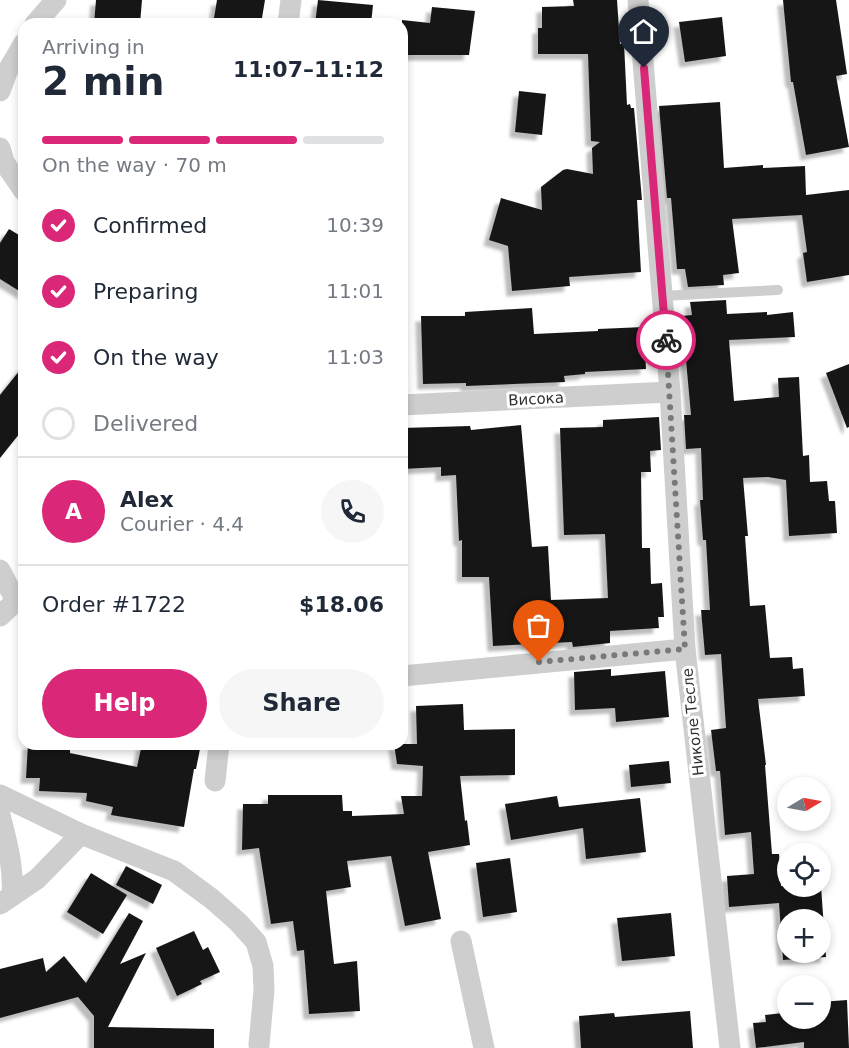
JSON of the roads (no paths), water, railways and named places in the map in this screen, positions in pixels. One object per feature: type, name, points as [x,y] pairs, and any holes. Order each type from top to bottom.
[{"type":"street","points":[[40,18],[56,0]]},
{"type":"street","points":[[289,18],[291,0]]},
{"type":"street","name":"Николе Тесле","points":[[638,0],[670,392],[685,649],[730,1048]]},
{"type":"street","points":[[0,91],[7,72],[18,53]]},
{"type":"street","points":[[0,148],[3,162],[18,183]]},
{"type":"street","name":"Висока","points":[[408,405],[670,392]]},
{"type":"street","points":[[0,570],[18,597]]},
{"type":"street","points":[[0,616],[18,602]]},
{"type":"street","points":[[408,675],[685,649]]},
{"type":"street","points":[[215,781],[218,750]]},
{"type":"street","points":[[0,795],[81,834],[174,871],[238,922],[256,942],[263,966],[264,990],[259,1045]]},
{"type":"street","points":[[0,815],[13,879],[6,900]]},
{"type":"street","points":[[6,900],[37,879],[81,834]]},
{"type":"street","points":[[461,941],[484,1048]]},
{"type":"lane","points":[[662,296],[778,290]]}]
